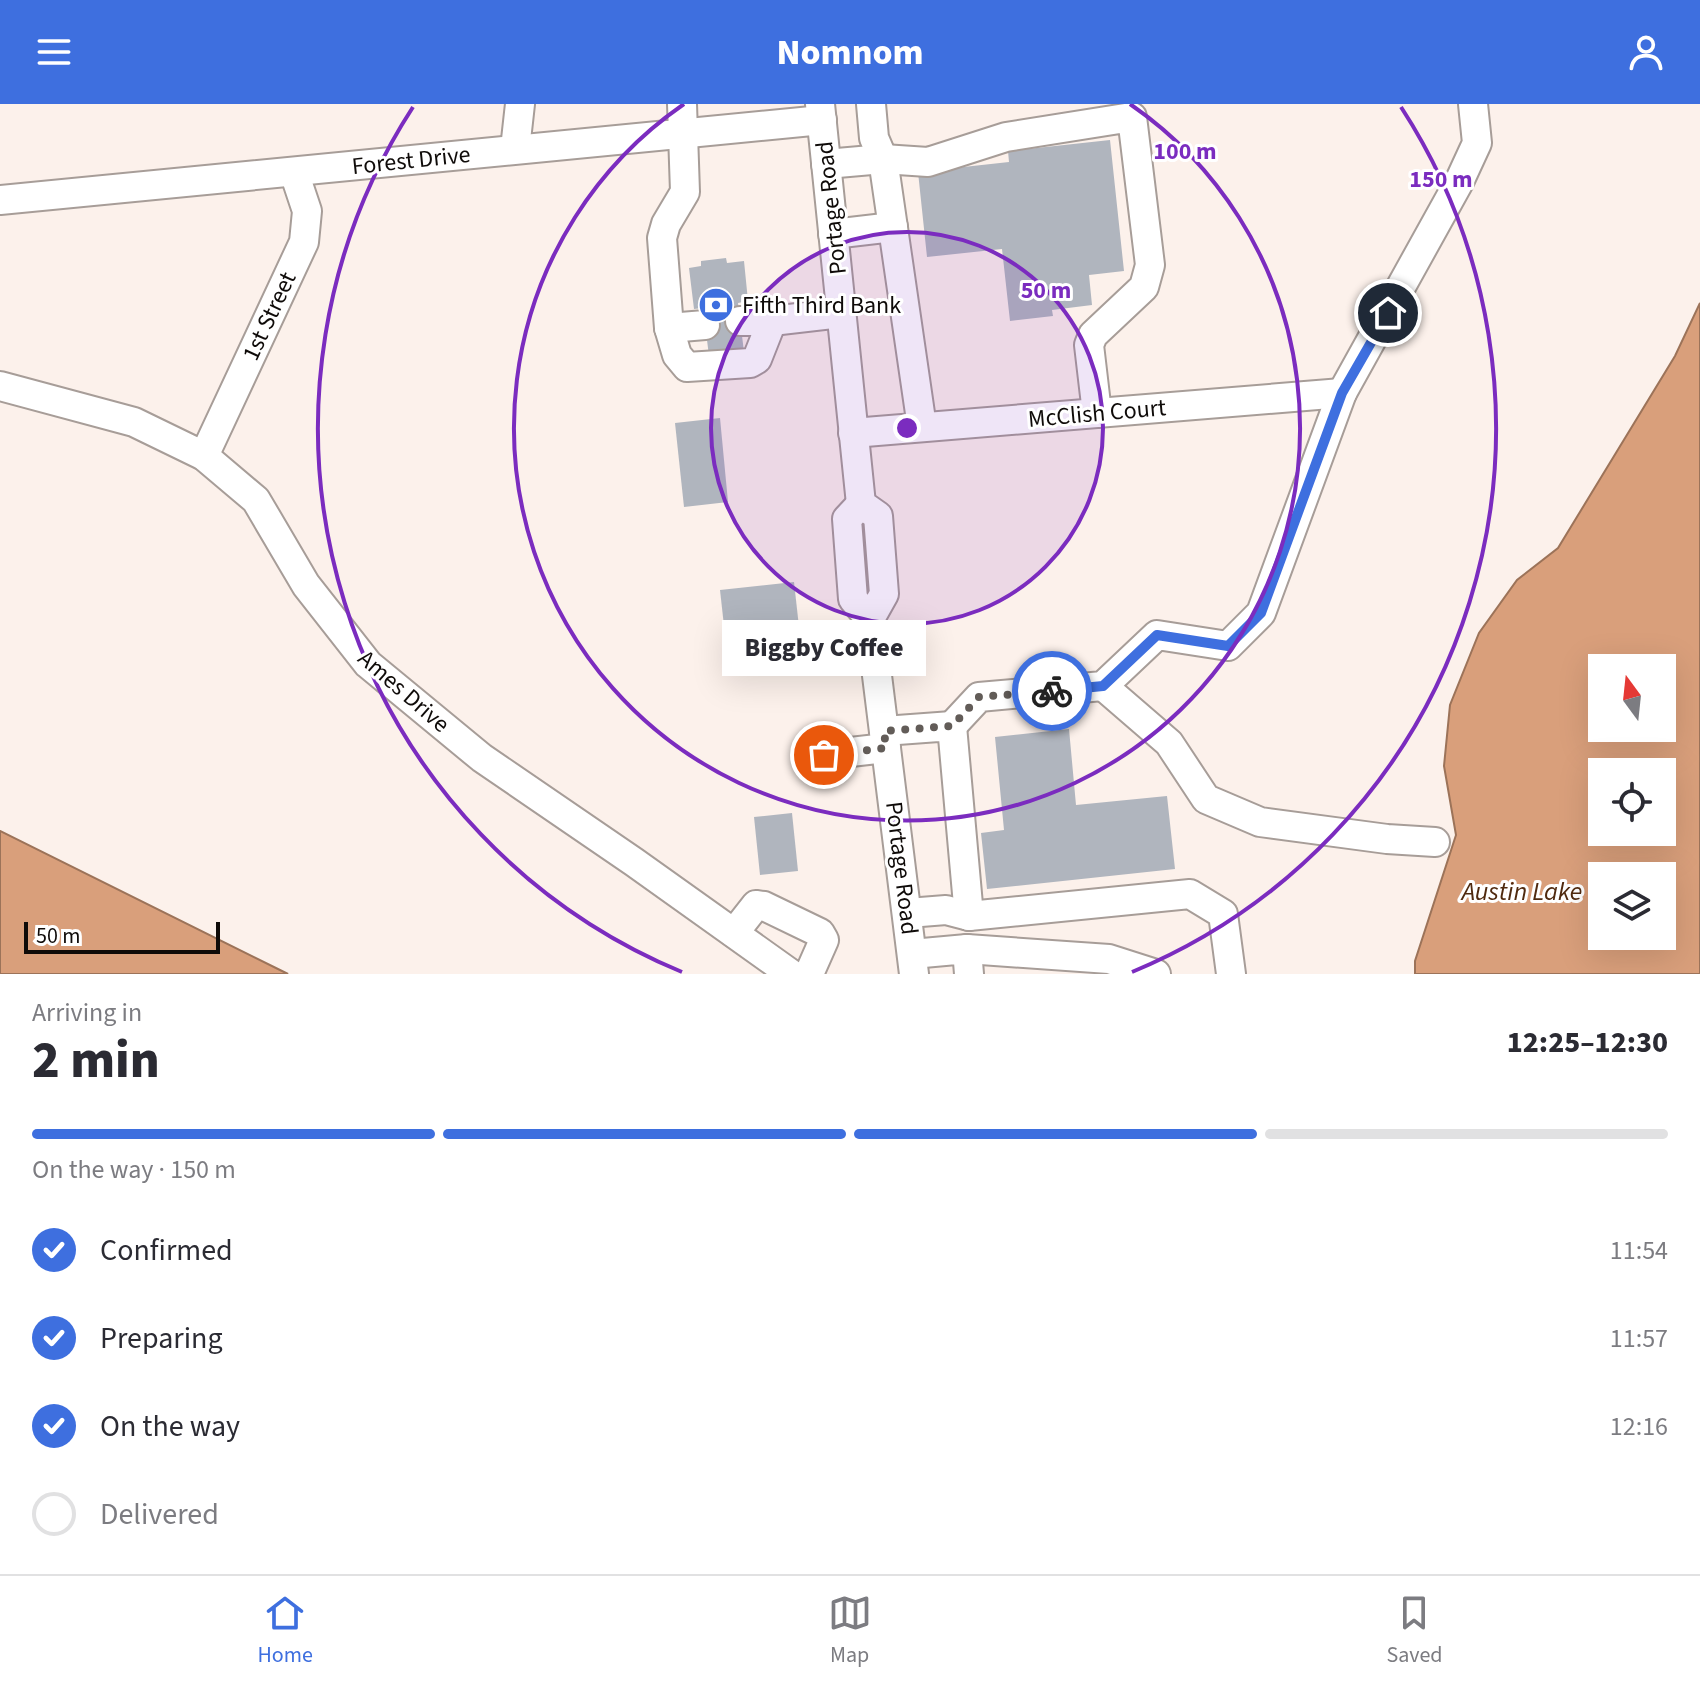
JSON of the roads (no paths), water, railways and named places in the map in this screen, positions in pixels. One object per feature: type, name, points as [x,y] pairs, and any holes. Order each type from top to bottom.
[{"type":"street","points":[[515,149],[520,104]]},
{"type":"street","points":[[682,104],[685,192],[666,224],[662,238],[672,345],[687,367],[750,363],[760,354],[772,321]]},
{"type":"street","points":[[871,104],[874,138],[883,159],[922,427]]},
{"type":"street","points":[[824,755],[952,726],[979,697],[1103,686],[1157,635],[1228,646],[1261,613],[1342,393],[1459,182],[1477,143],[1473,104]]},
{"type":"street","name":"Forest Drive","points":[[0,200],[685,132],[821,112]]},
{"type":"street","name":"Portage Road","points":[[821,112],[861,504],[878,516],[884,594],[870,619],[913,964]]},
{"type":"street","points":[[826,164],[883,159],[928,162],[1006,137],[1132,117],[1150,265],[1144,287],[1093,335],[1089,345],[1097,413]]},
{"type":"street","name":"1st Street","points":[[204,456],[304,242],[307,211],[294,172]]},
{"type":"street","points":[[833,234],[893,227]]},
{"type":"street","points":[[740,321],[772,321],[841,313]]},
{"type":"street","points":[[669,328],[705,325]]},
{"type":"street","name":"Ames Drive","points":[[0,386],[134,422],[204,456],[256,500],[306,585],[368,664],[482,758],[791,974]]},
{"type":"street","name":"McClish Court","points":[[853,433],[1342,393]]},
{"type":"street","points":[[1103,686],[1169,743],[1206,799],[1260,822],[1387,839],[1435,842]]},
{"type":"street","points":[[952,726],[969,916]]},
{"type":"street","points":[[908,913],[946,910],[969,916],[1190,894],[1223,914],[1231,974]]},
{"type":"street","points":[[734,933],[756,905],[820,933],[824,940],[809,974]]},
{"type":"street","points":[[913,964],[1109,959],[1156,974]]},
{"type":"water","name":"Austin Lake","points":[[1700,303],[1700,974],[1415,974],[1415,961],[1456,835],[1444,766],[1450,705],[1479,633],[1517,580],[1558,548],[1675,356]]},
{"type":"water","points":[[0,831],[280,970],[288,974],[0,974]]},
{"type":"place","name":"Fifth Third Bank","points":[[716,305]]},
{"type":"place","name":"Biggby Coffee","points":[[824,755]]}]
